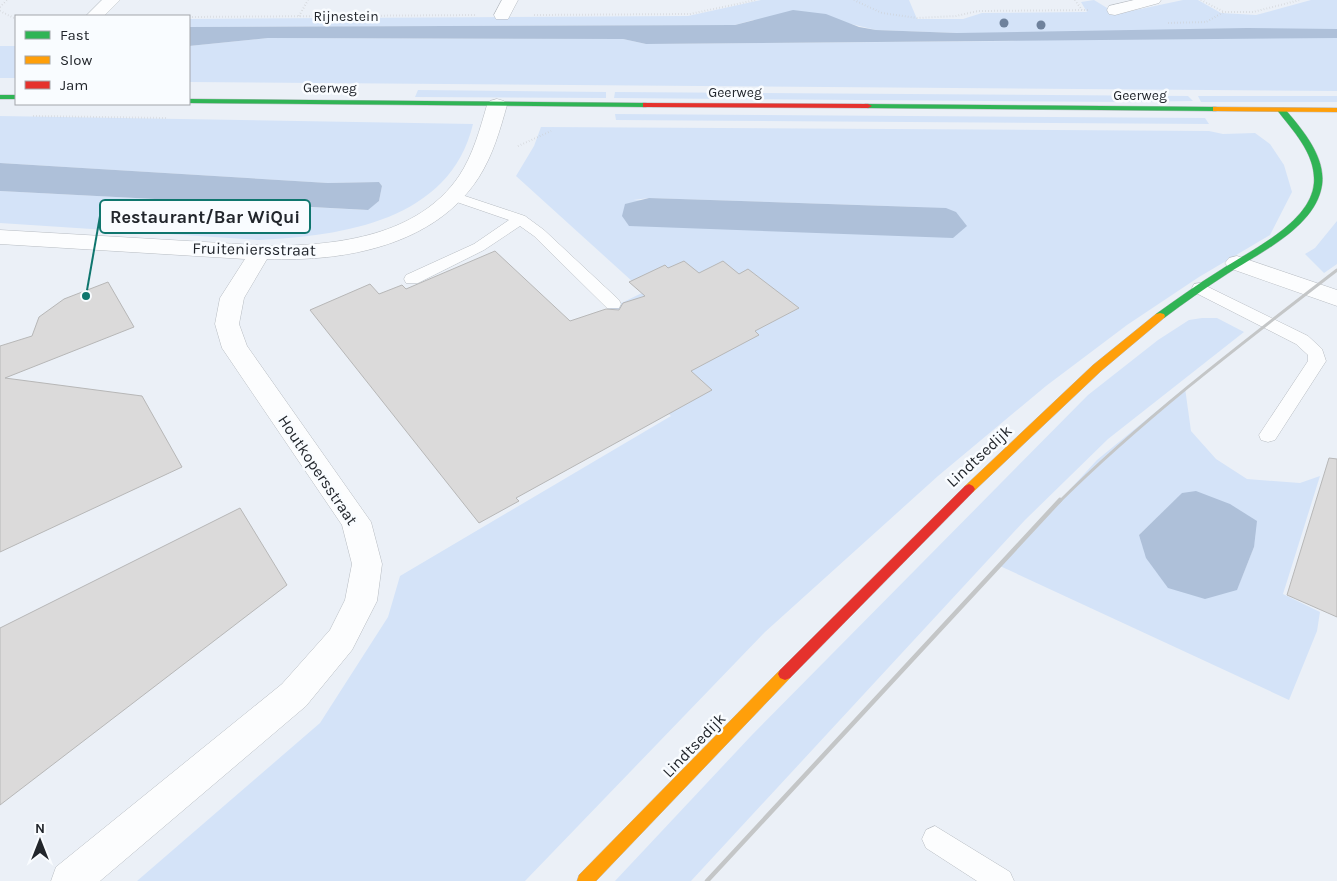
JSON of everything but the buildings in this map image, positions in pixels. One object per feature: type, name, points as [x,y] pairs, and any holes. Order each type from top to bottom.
[{"type":"main road","points":[[0,97],[15,98]]},
{"type":"main road","name":"Geerweg","points":[[190,101],[1281,110]]},
{"type":"main road","points":[[1281,110],[1337,110]]},
{"type":"main road","name":"Lindtsedijk","points":[[585,881],[953,502],[1100,365],[1200,288],[1281,237],[1302,216],[1318,185],[1312,156],[1295,127],[1281,110]]},
{"type":"street","points":[[1115,10],[1153,0]]},
{"type":"street","name":"Fruiteniersstraat","points":[[0,237],[260,253],[316,252],[357,246],[395,233],[435,211],[454,196],[476,166],[497,105]]},
{"type":"street","name":"Houtkopersstraat","points":[[70,881],[294,695],[341,640],[361,601],[367,564],[356,522],[235,348],[227,324],[232,298],[260,253]]},
{"type":"street","points":[[1237,263],[1337,298]]},
{"type":"lane","points":[[454,196],[520,219],[539,233],[614,304]]},
{"type":"lane","points":[[412,279],[479,248],[520,219]]},
{"type":"lane","points":[[1200,288],[1302,340],[1316,353],[1317,361],[1268,435]]},
{"type":"lane","points":[[935,839],[1002,881]]},
{"type":"path","points":[[0,7],[7,0]]},
{"type":"path","points":[[299,16],[308,0]]},
{"type":"path","name":"Rijnestein","points":[[190,17],[299,16],[507,7],[690,14],[756,0]]},
{"type":"path","points":[[854,0],[874,10],[890,15],[963,16],[978,11],[1115,10]]},
{"type":"path","points":[[1075,0],[1082,10]]},
{"type":"path","points":[[1201,0],[1224,12],[1253,12],[1300,0]]},
{"type":"path","points":[[0,11],[15,18]]},
{"type":"path","points":[[515,148],[530,139],[557,129]]},
{"type":"shaded area","points":[[761,0],[909,0],[917,19],[963,19],[982,13],[1087,12],[1081,2],[1094,0],[1117,14],[1183,0],[1198,0],[1221,13],[1256,15],[1311,0],[1337,0],[1337,91],[190,82],[190,46],[268,38],[623,39],[646,44],[1018,41],[957,33],[876,30],[847,23],[753,20],[735,25],[190,27],[190,19],[688,16]]},
{"type":"shaded area","points":[[793,10],[826,14],[859,27],[876,30],[957,33],[1247,28],[1337,29],[1337,38],[646,44],[623,39],[268,38],[190,46],[190,27],[735,25]]},
{"type":"shaded area","points":[[0,46],[15,46],[15,78],[0,78]]},
{"type":"shaded area","points":[[418,90],[606,92],[606,98],[415,97]]},
{"type":"shaded area","points":[[615,92],[1188,96],[1193,101],[614,98]]},
{"type":"shaded area","points":[[1198,96],[1337,96],[1337,102],[1201,102]]},
{"type":"shaded area","points":[[615,114],[1205,118],[1209,124],[616,120]]},
{"type":"shaded area","points":[[0,116],[473,124],[461,157],[442,182],[417,202],[388,217],[357,227],[324,234],[259,240],[0,223],[0,191],[367,210],[379,201],[382,186],[379,182],[328,183],[0,163]]},
{"type":"shaded area","points":[[541,127],[1209,131],[1223,134],[1255,133],[1270,144],[1284,165],[1292,192],[1270,235],[1199,277],[1127,325],[1046,386],[938,476],[765,632],[525,881],[137,881],[320,723],[388,617],[400,576],[671,416],[648,394],[680,376],[609,309],[644,292],[516,176],[534,146]],"holes":[[[649,198],[946,208],[633,200]]]},
{"type":"shaded area","points":[[0,163],[328,183],[379,182],[382,186],[379,201],[368,210],[0,191]]},
{"type":"shaded area","points":[[649,198],[946,208],[956,212],[967,226],[953,238],[629,226],[622,216],[625,204]]},
{"type":"shaded area","points":[[1337,221],[1337,264],[1324,273],[1305,254],[1315,248]]},
{"type":"shaded area","points":[[1217,318],[1244,332],[1108,439],[1025,520],[691,881],[615,881],[751,736],[1088,395],[1158,340],[1189,320]]},
{"type":"shaded area","points":[[1185,388],[1191,431],[1216,459],[1247,479],[1300,483],[1320,476],[1283,594],[1320,612],[1317,631],[1289,700],[1000,566],[1097,460]],"holes":[[[1183,493],[1254,547],[1237,589],[1139,535]]]},
{"type":"shaded area","points":[[1196,491],[1230,504],[1257,521],[1254,547],[1237,590],[1205,599],[1168,588],[1146,558],[1139,535],[1182,493]]},
{"type":"railway","points":[[1059,502],[1159,411],[1337,270]]},
{"type":"railway","points":[[707,881],[1060,500]]},
{"type":"traffic: fast","points":[[0,97],[15,97]]},
{"type":"traffic: fast","points":[[190,101],[646,105]]},
{"type":"traffic: fast","points":[[868,106],[1216,109]]},
{"type":"traffic: fast","points":[[1160,316],[1205,284],[1271,242],[1297,222],[1315,198],[1318,174],[1312,153],[1301,134],[1281,110]]},
{"type":"traffic: slow","points":[[1216,109],[1337,110]]},
{"type":"traffic: slow","points":[[969,489],[1097,368],[1160,316]]},
{"type":"traffic: slow","points":[[585,881],[785,674]]},
{"type":"traffic: jam","points":[[646,105],[868,106]]},
{"type":"traffic: jam","points":[[785,674],[969,489]]},
{"type":"place","name":"Restaurant/Bar WiQui","points":[[86,296]]}]
